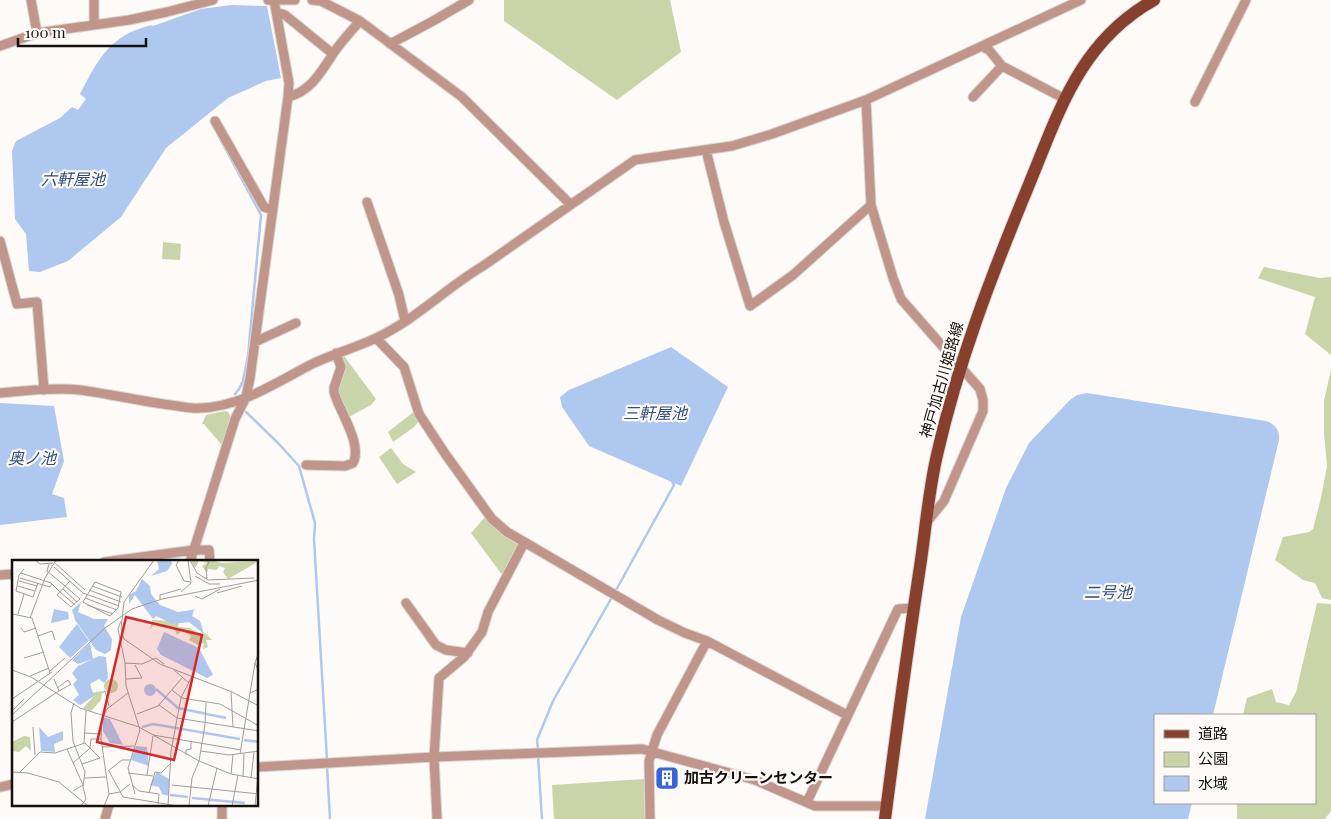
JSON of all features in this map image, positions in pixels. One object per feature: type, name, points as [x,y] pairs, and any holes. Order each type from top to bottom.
[{"type":"main road","name":"神戸加古川姫路線","points":[[886,813],[937,456],[961,367],[982,302],[1065,99],[1085,63],[1103,39],[1137,9],[1154,0]]},
{"type":"street","points":[[31,0],[37,33]]},
{"type":"street","points":[[94,0],[94,24]]},
{"type":"street","points":[[0,46],[37,33],[130,20],[213,0]]},
{"type":"street","points":[[191,560],[235,419],[246,398],[289,83],[276,12],[272,0],[295,0]]},
{"type":"street","points":[[312,0],[322,1],[360,21],[462,97],[570,204]]},
{"type":"street","points":[[390,44],[469,0]]},
{"type":"street","points":[[0,393],[78,390],[147,402],[199,408],[224,406],[246,398],[336,353],[376,338],[448,292],[463,278],[634,160],[706,150],[752,141],[866,100],[1081,0]]},
{"type":"street","points":[[1195,102],[1246,0]]},
{"type":"street","points":[[276,12],[285,15],[333,54]]},
{"type":"street","points":[[288,97],[297,95],[318,77],[333,54],[360,21]]},
{"type":"street","points":[[983,47],[1002,66],[1065,99]]},
{"type":"street","points":[[973,97],[1002,66]]},
{"type":"street","points":[[866,100],[871,205],[901,299],[980,390],[983,400],[983,411],[944,500],[927,522]]},
{"type":"street","points":[[215,121],[264,207],[272,210]]},
{"type":"street","points":[[706,150],[724,222],[750,306],[793,275],[871,205]]},
{"type":"street","points":[[367,202],[399,295],[405,320]]},
{"type":"street","points":[[0,241],[17,304],[36,302],[44,390]]},
{"type":"street","points":[[255,342],[296,323]]},
{"type":"street","points":[[376,338],[404,366],[419,414],[470,490],[492,519],[524,543],[658,620],[707,641],[848,716]]},
{"type":"street","points":[[306,465],[345,466],[353,463],[357,453],[334,392],[341,367],[336,353]]},
{"type":"street","points":[[437,819],[434,757],[439,678],[468,653],[482,632],[488,612],[524,543]]},
{"type":"street","points":[[119,560],[194,550],[209,550],[210,560]]},
{"type":"street","points":[[406,603],[436,645],[446,650],[468,653]]},
{"type":"street","points":[[807,802],[898,609],[914,608]]},
{"type":"street","points":[[650,819],[649,761],[651,751],[657,735],[707,641]]},
{"type":"street","points":[[259,767],[434,757],[642,749],[755,780],[815,806],[886,813]]},
{"type":"street","points":[[104,819],[109,806]]},
{"type":"street","points":[[222,806],[222,819]]},
{"type":"green space","points":[[504,0],[670,0],[681,52],[617,100],[504,21]]},
{"type":"green space","points":[[163,242],[181,244],[180,260],[162,259]]},
{"type":"green space","points":[[1264,267],[1320,278],[1331,277],[1331,355],[1305,334],[1315,297],[1258,278]]},
{"type":"green space","points":[[344,356],[376,399],[371,405],[347,418],[336,390],[341,360]]},
{"type":"green space","points":[[1331,370],[1331,600],[1322,598],[1315,583],[1303,580],[1275,560],[1283,537],[1309,532],[1313,529],[1327,466],[1324,401]]},
{"type":"green space","points":[[416,410],[420,420],[414,427],[393,442],[388,432]]},
{"type":"green space","points":[[225,411],[231,417],[224,444],[221,444],[202,424],[206,415]]},
{"type":"green space","points":[[391,448],[403,464],[416,472],[397,484],[379,457]]},
{"type":"green space","points":[[486,516],[520,544],[503,576],[471,533]]},
{"type":"green space","points":[[1317,603],[1331,604],[1331,811],[1325,819],[1237,819],[1237,804],[1316,804],[1316,714],[1243,714],[1247,698],[1272,689],[1276,702],[1289,705],[1296,692]]},
{"type":"green space","points":[[644,779],[645,819],[554,819],[552,785]]},
{"type":"water","name":"六軒屋池","points":[[231,5],[267,6],[281,78],[266,81],[228,98],[166,148],[121,217],[68,261],[40,272],[29,271],[26,234],[15,219],[12,151],[16,141],[60,118],[72,107],[78,110],[86,99],[80,94],[93,70],[107,50],[125,35],[201,9]]},
{"type":"water","name":"三軒屋池","points":[[671,347],[728,387],[681,486],[589,446],[562,407],[560,397],[569,390]]},
{"type":"water","name":"二号池","points":[[1087,393],[1266,421],[1272,424],[1279,433],[1279,440],[1213,714],[1154,714],[1154,804],[1192,804],[1188,819],[925,819],[961,617],[1006,488],[1029,443],[1077,395]]},
{"type":"water","name":"奥ノ池","points":[[0,403],[54,406],[64,461],[52,494],[64,498],[67,517],[0,525]]},
{"type":"waterway","points":[[218,135],[261,215],[248,356],[243,381],[235,394]]},
{"type":"waterway","points":[[246,412],[299,466],[315,523],[314,539],[327,760]]},
{"type":"waterway","points":[[615,592],[674,485],[672,481]]},
{"type":"waterway","points":[[538,750],[537,740],[553,701],[612,597]]},
{"type":"waterway","points":[[538,756],[542,819]]},
{"type":"waterway","points":[[327,766],[330,819]]},
{"type":"place","name":"加古クリーンセンター","points":[[667,778]]}]
